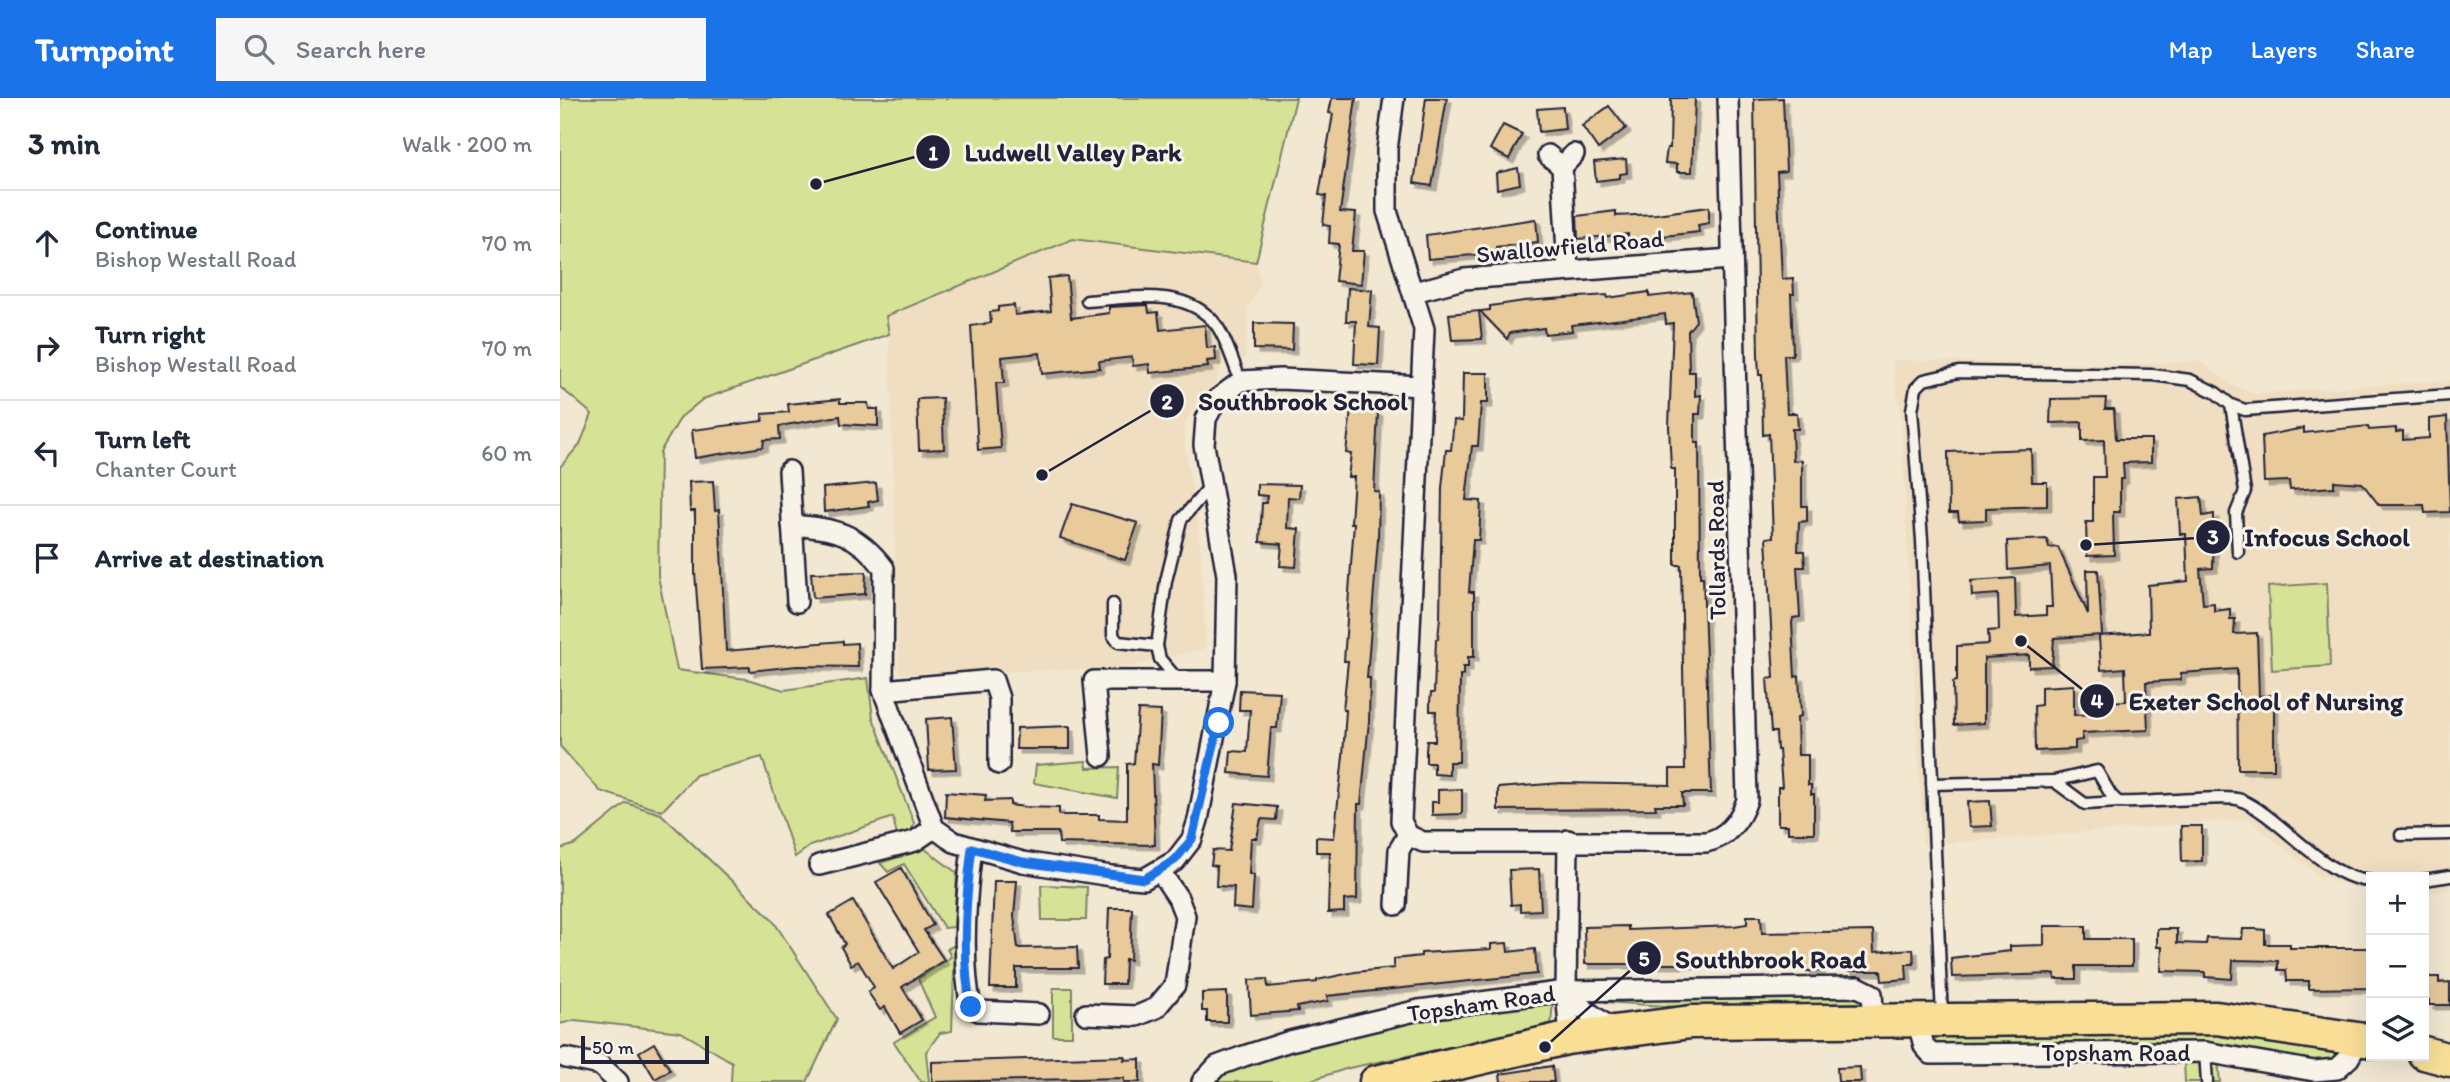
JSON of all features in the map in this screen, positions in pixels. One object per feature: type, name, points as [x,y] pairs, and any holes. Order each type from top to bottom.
[{"type":"main road","name":"Topsham Road","points":[[1376,1082],[1570,1037],[1691,1022],[1930,1022],[2128,1016],[2216,1017],[2366,1040]]},
{"type":"main road","points":[[2429,1054],[2450,1060]]},
{"type":"street","points":[[1394,98],[1387,150],[1387,211],[1424,329],[1400,796],[1401,821],[1408,835],[1423,842],[1568,840],[1567,994],[1570,1037]]},
{"type":"street","name":"Tollards Road","points":[[1568,840],[1716,840],[1733,826],[1747,800],[1728,98]]},
{"type":"street","points":[[1561,159],[1568,270]]},
{"type":"street","name":"Swallowfield Road","points":[[1414,292],[1464,279],[1731,259]]},
{"type":"street","points":[[792,525],[819,528],[857,538],[884,568],[883,684],[934,828],[954,842],[1023,862],[1144,879],[1175,860],[1192,839],[1225,681],[1227,575],[1204,445],[1206,419],[1216,400],[1241,382],[1280,379],[1423,386]]},
{"type":"street","points":[[789,471],[797,602]]},
{"type":"street","points":[[883,684],[993,680],[999,698],[999,764]]},
{"type":"street","points":[[1101,756],[1094,681],[1225,681]]},
{"type":"street","points":[[819,865],[915,841],[934,828]]},
{"type":"street","points":[[1396,905],[1399,850],[1408,835]]},
{"type":"street","points":[[972,848],[968,878],[967,988],[971,1007],[979,1011],[1039,1014]]},
{"type":"street","points":[[1086,1014],[1137,1016],[1156,1008],[1175,985],[1185,916],[1178,898],[1160,871]]},
{"type":"street","name":"Topsham Road","points":[[1202,1082],[1217,1066],[1290,1041],[1419,1010],[1567,994],[1858,987],[1872,994],[1874,1021]]},
{"type":"street","points":[[1567,994],[1605,1024],[1622,1031]]},
{"type":"street","name":"Topsham Road","points":[[1930,1022],[1924,1046],[1931,1054],[2205,1052],[2328,1071],[2337,1069],[2366,1040]]},
{"type":"street","points":[[566,1058],[600,1065],[618,1082]]},
{"type":"lane","points":[[1087,301],[1154,296],[1182,302],[1203,313],[1216,325],[1241,382]]},
{"type":"lane","points":[[1930,1022],[1932,784],[1923,540],[1912,410],[1916,388],[1924,380],[1959,372],[2153,375],[2190,380],[2216,393],[2231,405],[2245,410],[2450,395]]},
{"type":"lane","points":[[2231,405],[2245,491],[2236,513],[2238,552]]},
{"type":"lane","points":[[1178,680],[1160,659],[1157,646],[1172,547],[1181,520],[1211,484]]},
{"type":"lane","points":[[1113,604],[1113,635],[1118,642],[1157,646]]},
{"type":"lane","points":[[1932,784],[2054,782],[2097,771],[2110,795],[2118,802]]},
{"type":"lane","points":[[2054,782],[2085,804],[2237,798],[2259,809],[2295,841],[2336,868],[2366,879]]},
{"type":"lane","points":[[2402,835],[2450,834]]},
{"type":"lane","points":[[2429,879],[2450,876]]},
{"type":"lane","points":[[2205,1052],[2207,1082]]},
{"type":"shaded area","points":[[1073,239],[1256,262],[1260,285],[1248,308],[1245,358],[1224,360],[1216,382],[1200,396],[1185,424],[1185,449],[1199,529],[1206,648],[1119,669],[899,673],[889,334],[886,316]]},
{"type":"shaded area","points":[[1892,360],[2105,365],[2199,361],[2232,385],[2254,394],[2450,380],[2450,890],[2429,892],[2429,872],[2366,872],[2366,889],[2320,877],[2249,819],[1923,845],[1901,419]]},
{"type":"green space","points":[[560,98],[1296,98],[1256,262],[1073,239],[886,316],[889,334],[703,399],[681,417],[660,452],[658,576],[677,670],[747,679],[784,690],[868,678],[873,718],[914,823],[911,833],[897,836],[893,817],[810,846],[795,857],[762,757],[696,775],[662,811],[600,791],[560,746],[560,467],[580,444],[592,414],[560,387]]},
{"type":"green space","points":[[2327,583],[2330,666],[2272,670],[2268,587]]},
{"type":"green space","points":[[1086,761],[1087,768],[1119,767],[1117,798],[1034,783],[1036,765]]},
{"type":"green space","points":[[626,803],[661,814],[772,919],[837,1019],[807,1082],[731,1082],[732,1062],[681,1032],[575,1020],[560,1024],[560,849],[576,844]]},
{"type":"green space","points":[[925,849],[957,873],[954,927],[944,928],[904,864],[888,872],[880,863]]},
{"type":"green space","points":[[1041,885],[1087,887],[1086,920],[1042,920]]},
{"type":"green space","points":[[955,945],[952,1031],[940,1033],[926,1052],[929,1082],[921,1082],[894,1042],[935,1017],[918,979],[951,957],[947,949]]},
{"type":"green space","points":[[1053,988],[1072,988],[1072,1036],[1053,1036]]},
{"type":"green space","points":[[1852,994],[1863,998],[1861,1003],[1693,1008],[1605,1002],[1595,995]]},
{"type":"green space","points":[[1553,1001],[1551,1023],[1518,1033],[1349,1068],[1305,1082],[1207,1082],[1232,1065],[1431,1011]]},
{"type":"green space","points":[[2184,1025],[2334,1049],[2337,1054],[2327,1065],[2180,1041],[1935,1047],[1931,1038],[1934,1034]]},
{"type":"green space","points":[[2218,1060],[2220,1082],[2185,1082],[2184,1061]]},
{"type":"building","points":[[1332,98],[1356,98],[1340,212],[1356,213],[1352,251],[1364,251],[1361,284],[1335,281],[1339,244],[1329,243],[1330,226],[1323,225],[1326,196],[1319,195],[1333,114],[1329,113]]},
{"type":"building","points":[[1426,98],[1447,98],[1432,186],[1414,183]]},
{"type":"building","points":[[1671,98],[1695,98],[1692,172],[1677,172],[1677,164],[1665,163],[1667,148],[1670,148]]},
{"type":"building","points":[[1783,98],[1786,171],[1777,172],[1782,279],[1793,278],[1794,294],[1791,294],[1793,352],[1792,355],[1784,355],[1786,397],[1787,413],[1797,413],[1798,429],[1792,429],[1793,461],[1802,460],[1802,506],[1807,506],[1807,521],[1799,522],[1798,551],[1804,551],[1805,567],[1797,567],[1800,617],[1793,618],[1792,623],[1795,677],[1799,676],[1801,716],[1797,717],[1798,755],[1808,755],[1808,785],[1811,785],[1811,794],[1814,794],[1814,833],[1788,833],[1788,825],[1778,825],[1778,787],[1782,787],[1776,732],[1771,732],[1767,679],[1774,678],[1766,538],[1773,537],[1769,434],[1763,435],[1762,375],[1759,375],[1758,356],[1754,99]]},
{"type":"building","points":[[1609,106],[1626,128],[1598,149],[1582,126]]},
{"type":"building","points":[[1563,107],[1565,129],[1539,132],[1537,109]]},
{"type":"building","points":[[1503,125],[1522,134],[1509,159],[1490,149]]},
{"type":"building","points":[[1626,159],[1627,173],[1620,174],[1620,178],[1596,181],[1594,162]]},
{"type":"building","points":[[1518,168],[1520,184],[1497,189],[1496,173]]},
{"type":"building","points":[[1709,207],[1709,223],[1698,225],[1699,232],[1628,240],[1628,234],[1578,239],[1577,216],[1616,211],[1616,216],[1656,214]]},
{"type":"building","points":[[1536,219],[1538,242],[1496,247],[1496,253],[1428,259],[1426,235]]},
{"type":"building","points":[[1067,276],[1071,318],[1109,313],[1109,307],[1148,305],[1149,313],[1158,312],[1160,330],[1205,325],[1207,348],[1215,347],[1216,360],[1207,361],[1208,367],[1150,373],[1149,364],[1133,366],[1132,357],[1099,361],[1100,368],[1042,374],[1040,353],[1002,357],[1004,383],[996,383],[1001,448],[978,450],[971,326],[991,323],[990,312],[998,311],[998,307],[1014,305],[1015,315],[1051,311],[1048,278]]},
{"type":"building","points":[[1348,288],[1372,290],[1369,327],[1380,328],[1378,365],[1354,364],[1356,321],[1346,321]]},
{"type":"building","points":[[1649,292],[1649,297],[1692,292],[1696,321],[1688,331],[1689,372],[1695,372],[1695,396],[1701,395],[1700,414],[1695,414],[1695,443],[1699,443],[1700,577],[1703,577],[1711,793],[1682,793],[1683,805],[1655,805],[1656,809],[1498,810],[1498,788],[1561,783],[1670,785],[1670,769],[1685,769],[1681,565],[1675,565],[1675,469],[1671,469],[1669,426],[1673,323],[1666,324],[1665,314],[1571,325],[1572,331],[1545,334],[1544,328],[1510,333],[1507,339],[1480,311],[1490,310],[1490,306],[1524,301],[1607,295],[1608,298]]},
{"type":"building","points":[[1479,311],[1482,339],[1452,340],[1449,314]]},
{"type":"building","points":[[1254,323],[1293,324],[1292,350],[1254,349]]},
{"type":"building","points":[[1463,373],[1488,373],[1488,403],[1481,403],[1478,446],[1472,446],[1466,500],[1481,501],[1479,540],[1473,540],[1469,592],[1474,592],[1474,657],[1468,657],[1468,667],[1463,667],[1463,675],[1460,675],[1459,762],[1449,762],[1449,775],[1434,774],[1434,763],[1426,763],[1426,750],[1427,741],[1435,741],[1436,711],[1430,711],[1430,702],[1431,693],[1434,693],[1436,639],[1440,617],[1442,488],[1446,450],[1451,450],[1454,420],[1462,421]]},
{"type":"building","points":[[942,398],[944,449],[919,450],[917,399]]},
{"type":"building","points":[[2106,398],[2105,409],[2114,409],[2116,439],[2151,439],[2151,462],[2123,463],[2120,512],[2113,512],[2114,555],[2087,556],[2086,522],[2093,522],[2093,477],[2105,477],[2104,440],[2082,441],[2082,422],[2050,423],[2051,399]]},
{"type":"building","points":[[840,399],[840,403],[868,403],[869,409],[878,409],[878,426],[841,424],[840,416],[779,426],[780,439],[764,440],[763,447],[695,458],[692,430],[763,421],[762,414],[789,412],[788,404]]},
{"type":"building","points":[[1351,410],[1378,412],[1374,491],[1379,492],[1378,539],[1367,678],[1370,678],[1369,721],[1361,804],[1358,804],[1357,899],[1344,900],[1344,912],[1328,913],[1330,852],[1316,852],[1316,837],[1334,838],[1343,756],[1346,710],[1343,710],[1348,661],[1344,661],[1354,523],[1351,523],[1354,477],[1348,477],[1351,454],[1346,453]]},
{"type":"building","points":[[2447,417],[2450,512],[2425,513],[2424,505],[2379,505],[2362,483],[2334,481],[2334,487],[2290,490],[2289,481],[2264,482],[2262,436],[2304,428],[2304,433],[2368,426],[2369,430],[2396,428],[2396,432],[2403,431],[2403,440],[2429,438],[2429,419]]},
{"type":"building","points":[[2031,449],[2032,482],[2047,482],[2047,506],[1986,508],[1986,520],[1959,521],[1958,513],[1949,513],[1948,452]]},
{"type":"building","points":[[713,481],[715,511],[719,510],[726,651],[843,641],[843,644],[857,643],[858,667],[797,666],[750,671],[750,667],[702,669],[695,572],[695,511],[690,511],[689,482]]},
{"type":"building","points":[[876,483],[878,500],[868,502],[869,506],[824,512],[823,488]]},
{"type":"building","points":[[1257,484],[1300,485],[1299,498],[1288,497],[1287,528],[1299,529],[1296,567],[1280,566],[1282,544],[1260,542],[1262,503],[1266,503],[1267,496],[1257,495]]},
{"type":"building","points":[[2201,497],[2203,516],[2214,514],[2213,568],[2200,569],[2203,604],[2214,603],[2214,611],[2230,609],[2230,619],[2235,619],[2234,634],[2257,633],[2259,696],[2274,695],[2274,769],[2238,769],[2237,669],[2181,673],[2181,680],[2146,682],[2148,730],[2082,733],[2082,740],[2075,741],[2075,749],[2035,751],[2034,706],[2041,705],[2041,687],[2074,685],[2074,715],[2103,714],[2102,702],[2126,701],[2125,668],[2101,670],[2099,636],[2149,632],[2148,585],[2188,581],[2186,534],[2180,534],[2178,499]]},
{"type":"building","points":[[1072,504],[1138,523],[1125,560],[1060,538]]},
{"type":"building","points":[[2047,539],[2049,548],[2058,547],[2088,614],[2087,570],[2098,570],[2102,635],[2054,638],[2052,666],[2029,667],[2029,655],[1984,658],[1984,723],[1954,725],[1953,682],[1957,681],[1957,646],[1989,644],[1988,631],[1999,630],[1998,594],[1972,596],[1971,581],[2015,578],[2016,617],[2046,615],[2046,607],[2052,607],[2050,566],[2008,570],[2007,541]]},
{"type":"building","points":[[866,572],[865,594],[813,598],[811,573]]},
{"type":"building","points":[[1240,690],[1280,692],[1277,728],[1271,728],[1267,776],[1229,773],[1231,751],[1247,752],[1250,710],[1239,710]]},
{"type":"building","points":[[1138,710],[1161,711],[1158,765],[1152,764],[1155,845],[1059,843],[1058,832],[1010,832],[1009,823],[945,817],[946,792],[986,795],[985,801],[1010,800],[1010,805],[1059,808],[1059,815],[1099,815],[1099,819],[1127,820],[1127,764],[1134,763]]},
{"type":"building","points":[[952,717],[956,769],[929,770],[926,719]]},
{"type":"building","points":[[1070,726],[1070,749],[1016,749],[1017,728]]},
{"type":"building","points":[[1462,789],[1462,814],[1432,815],[1432,802],[1438,802],[1438,790]]},
{"type":"building","points":[[1990,801],[1992,826],[1969,827],[1967,802]]},
{"type":"building","points":[[1236,803],[1277,807],[1276,820],[1261,819],[1257,838],[1251,838],[1249,874],[1254,875],[1252,910],[1233,908],[1234,887],[1216,886],[1217,866],[1211,865],[1213,850],[1229,851]]},
{"type":"building","points":[[2181,826],[2202,826],[2202,861],[2182,862]]},
{"type":"building","points":[[901,868],[933,925],[924,930],[944,960],[902,987],[922,1020],[900,1033],[885,1007],[880,1010],[868,992],[874,987],[858,961],[851,965],[841,947],[845,944],[829,915],[853,901],[893,969],[919,952],[876,882]]},
{"type":"building","points":[[1539,869],[1541,910],[1520,911],[1520,904],[1511,905],[1509,870]]},
{"type":"building","points":[[994,881],[1017,881],[1014,916],[1018,948],[1077,947],[1078,968],[1016,968],[1016,988],[990,988]]},
{"type":"building","points":[[1109,908],[1132,908],[1130,960],[1125,959],[1124,984],[1102,984],[1103,960],[1107,959]]},
{"type":"building","points":[[1747,916],[1761,916],[1762,933],[1873,931],[1874,952],[1913,949],[1914,964],[1906,964],[1907,979],[1882,981],[1881,971],[1848,971],[1848,963],[1821,965],[1820,971],[1806,971],[1806,965],[1585,964],[1584,927],[1628,926],[1628,930],[1734,926],[1747,924]]},
{"type":"building","points":[[2044,926],[2086,926],[2086,939],[2132,939],[2132,966],[2076,966],[2076,979],[2055,979],[2055,974],[1952,977],[1951,958],[2010,951],[2010,946],[2044,945]]},
{"type":"building","points":[[2157,929],[2177,929],[2177,943],[2206,944],[2207,938],[2242,939],[2243,929],[2256,929],[2265,930],[2265,944],[2290,944],[2290,948],[2366,948],[2366,988],[2309,989],[2309,981],[2287,981],[2286,970],[2278,970],[2278,961],[2233,960],[2232,979],[2205,977],[2205,972],[2161,971],[2162,947],[2157,947]]},
{"type":"building","points":[[1507,943],[1508,952],[1535,949],[1537,974],[1327,996],[1328,1001],[1297,1007],[1298,1011],[1251,1015],[1249,980],[1267,979],[1268,987],[1317,982],[1355,972],[1394,968],[1394,959],[1421,956],[1421,953],[1491,949],[1491,944]]},
{"type":"building","points":[[2429,977],[2439,977],[2439,983],[2450,982],[2450,1005],[2429,1005]]},
{"type":"building","points":[[1227,992],[1227,1022],[1207,1022],[1207,1011],[1202,1011],[1202,993]]},
{"type":"building","points":[[654,1043],[670,1070],[655,1079],[639,1052]]},
{"type":"building","points":[[1125,1056],[1124,1060],[1140,1059],[1140,1082],[1124,1082],[1124,1078],[932,1082],[932,1062]]},
{"type":"building","points":[[1552,1066],[1554,1082],[1501,1082],[1500,1074]]},
{"type":"building","points":[[1860,1067],[1861,1082],[1838,1082],[1837,1068]]},
{"type":"place","name":"Ludwell Valley Park","points":[[816,184]]},
{"type":"place","name":"Southbrook School","points":[[1042,475]]},
{"type":"place","name":"Infocus School","points":[[2086,545]]},
{"type":"place","name":"Exeter School of Nursing","points":[[2021,641]]},
{"type":"place","name":"Southbrook Road","points":[[1545,1047]]},
{"type":"route","points":[[971,1007],[967,988],[968,878],[972,848],[1023,862],[1111,876],[1144,879],[1160,871],[1186,849],[1192,839],[1219,723]]}]
